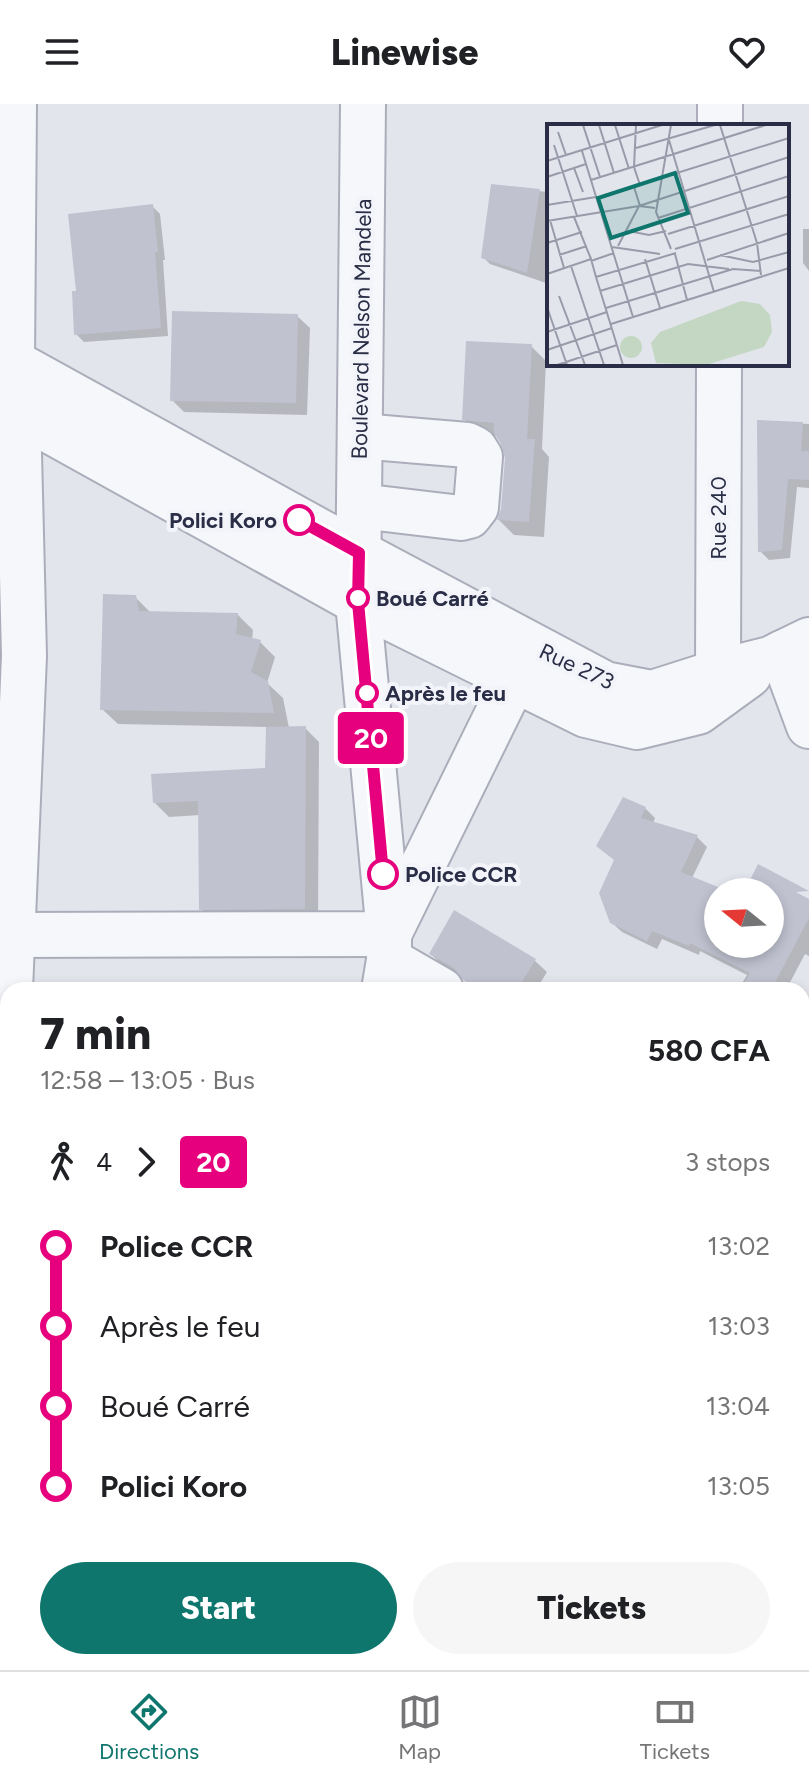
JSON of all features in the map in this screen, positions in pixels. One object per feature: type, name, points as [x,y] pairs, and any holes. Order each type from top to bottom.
[{"type":"street","points":[[10,982],[9,814],[24,656],[6,358],[14,104]]},
{"type":"street","name":"Boulevard Nelson Mandela","points":[[363,104],[358,602],[387,961]]},
{"type":"street","name":"Rue 273","points":[[6,358],[359,553],[605,684],[652,693],[720,683]]},
{"type":"street","name":"Rue 240","points":[[719,366],[720,683]]},
{"type":"street","points":[[9,408],[358,602],[586,715],[637,727],[698,712],[720,683],[787,651],[809,726]]},
{"type":"street","points":[[360,436],[467,445],[475,449],[480,457],[476,507],[469,516],[461,518],[360,506]]},
{"type":"street","points":[[387,961],[514,680]]},
{"type":"street","points":[[12,935],[387,961],[426,982]]},
{"type":"building","points":[[491,184],[540,189],[527,273],[481,258]]},
{"type":"building","points":[[153,204],[161,328],[74,335],[72,291],[76,291],[68,214]]},
{"type":"building","points":[[172,311],[298,314],[296,403],[170,401]]},
{"type":"building","points":[[466,341],[532,344],[527,439],[535,439],[529,522],[497,520],[501,509],[505,458],[494,433],[494,423],[462,420]]},
{"type":"building","points":[[757,420],[803,422],[801,451],[809,451],[809,480],[788,479],[782,550],[758,552]]},
{"type":"building","points":[[103,594],[136,595],[139,611],[238,613],[236,634],[261,640],[251,672],[268,681],[274,713],[100,710]]},
{"type":"building","points":[[306,726],[305,909],[199,910],[198,801],[153,803],[151,774],[265,768],[266,727]]},
{"type":"building","points":[[623,797],[646,807],[641,818],[698,835],[681,872],[704,881],[704,950],[652,931],[647,941],[610,923],[599,893],[614,860],[596,846]]},
{"type":"building","points":[[758,864],[809,891],[796,892],[809,899],[809,918],[775,982],[745,982],[750,973],[720,958],[784,958],[784,878],[751,878]]},
{"type":"building","points":[[454,910],[536,959],[522,982],[467,982],[454,968],[429,954]]},
{"type":"bus line","name":"20","points":[[299,520],[359,553],[358,602],[383,874]]},
{"type":"place","name":"Polici Koro","points":[[299,520]]},
{"type":"place","name":"Boué Carré","points":[[358,598]]},
{"type":"place","name":"Après le feu","points":[[367,693]]},
{"type":"place","name":"Police CCR","points":[[383,874]]}]
